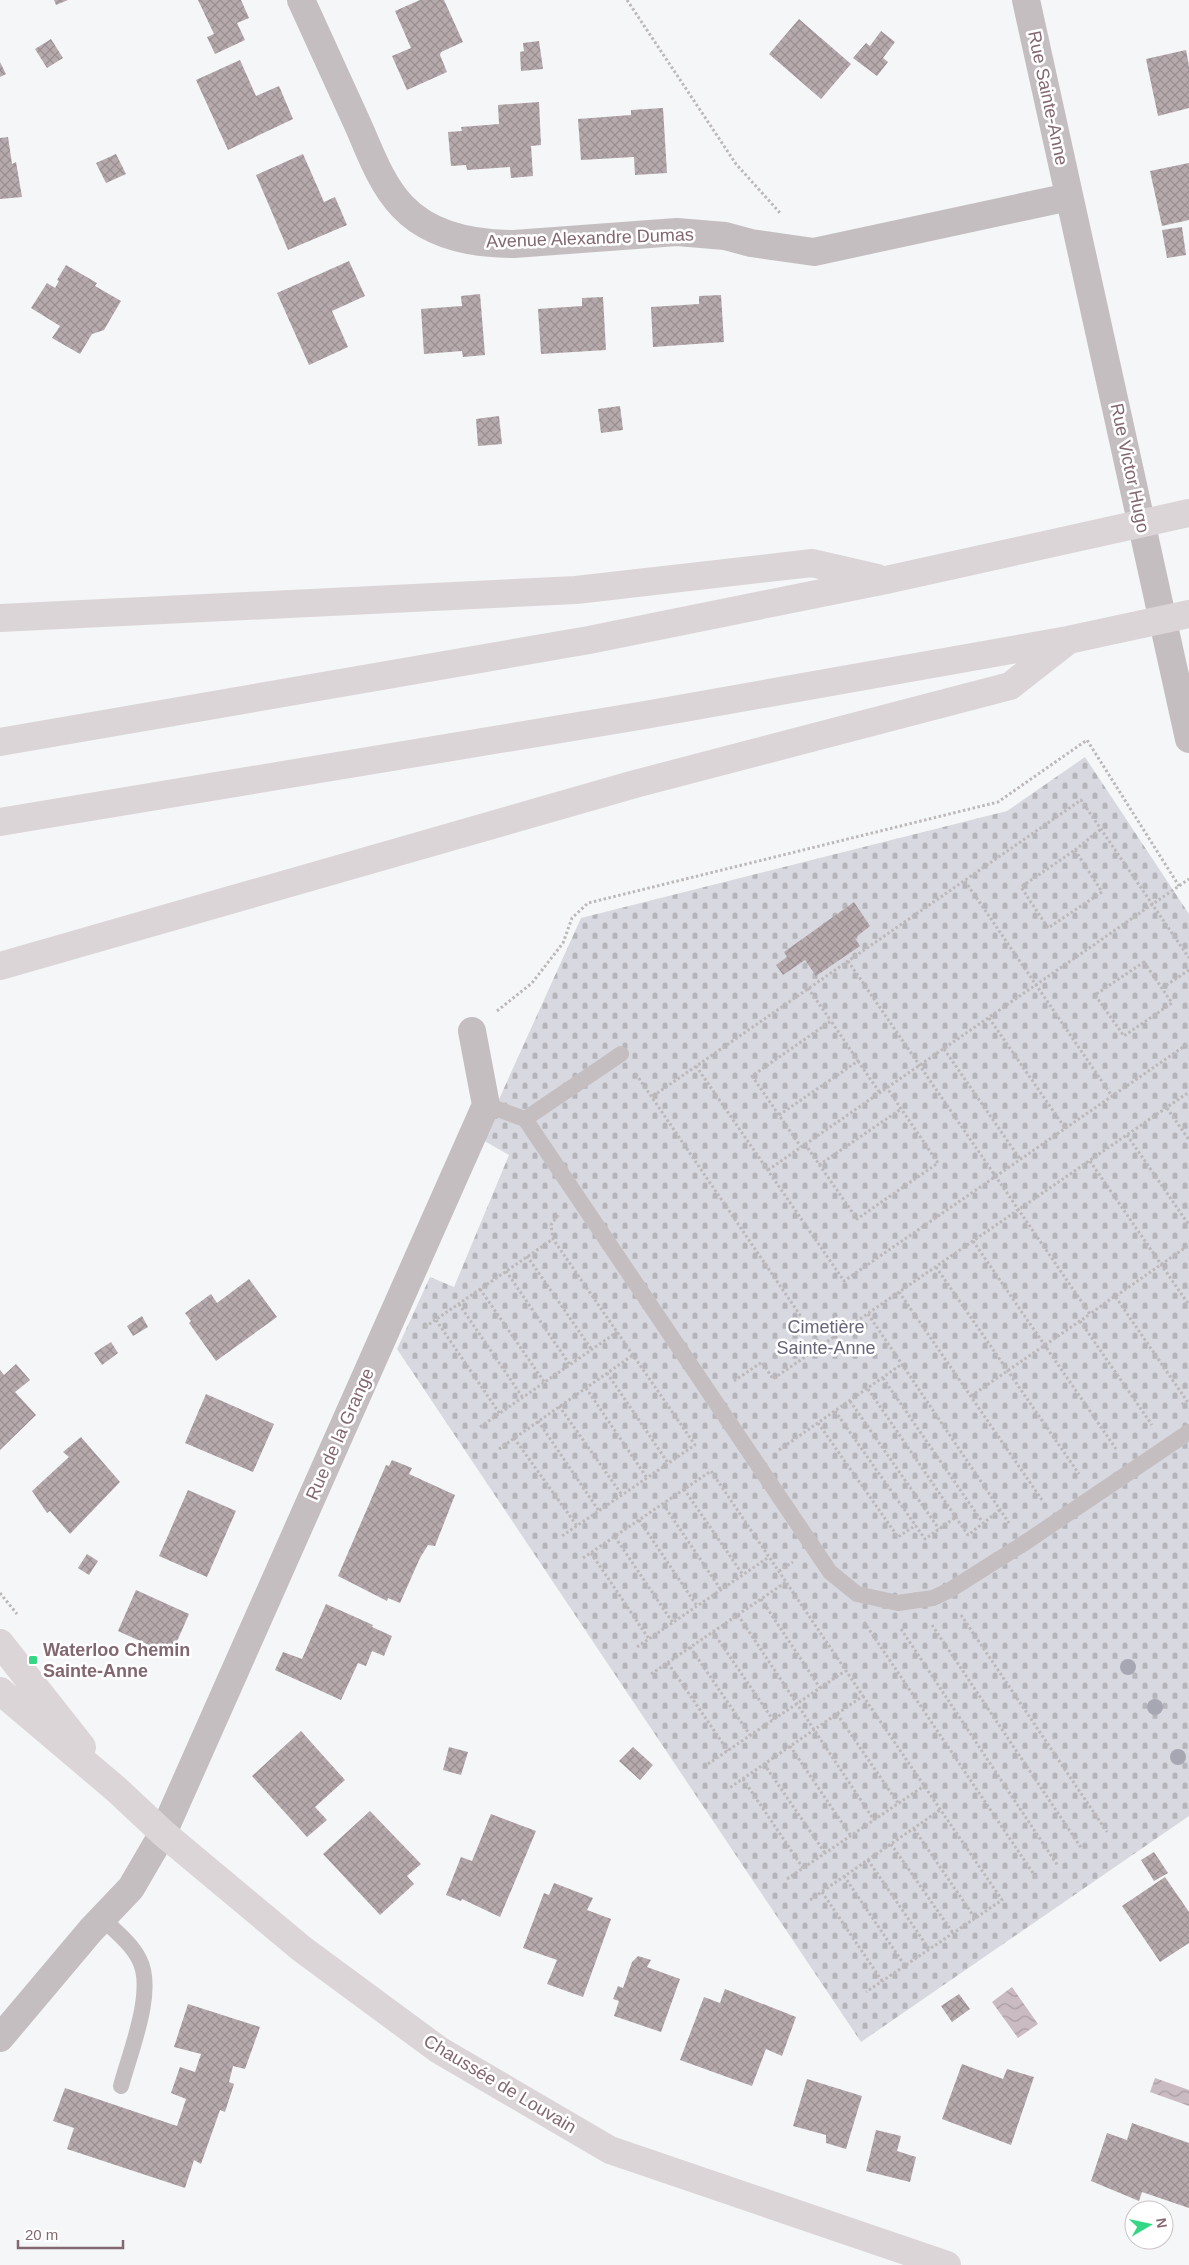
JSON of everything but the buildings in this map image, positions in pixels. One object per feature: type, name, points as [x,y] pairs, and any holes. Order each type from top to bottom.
[{"type":"main road","points":[[0,742],[589,640],[886,580],[1189,513]]},
{"type":"main road","points":[[0,618],[576,590],[812,563],[886,580]]},
{"type":"main road","points":[[0,822],[645,715],[1068,640],[1189,614]]},
{"type":"main road","points":[[0,966],[635,784],[1010,686],[1068,640]]},
{"type":"main road","name":"Chaussée de Louvain","points":[[0,1643],[116,1789]]},
{"type":"main road","name":"Chaussée de Louvain","points":[[0,1691],[116,1789],[163,1833],[302,1949],[439,2050],[610,2150],[947,2265]]},
{"type":"street","name":"Avenue Alexandre Dumas","points":[[301,0],[379,173],[401,205],[434,229],[463,240],[489,244],[514,244],[677,232],[725,236],[751,243],[814,252],[1069,197]]},
{"type":"street","name":"Rue Sainte-Anne","points":[[1026,0],[1069,197]]},
{"type":"street","name":"Rue Victor Hugo","points":[[1069,197],[1110,374],[1189,739]]},
{"type":"street","points":[[472,1031],[486,1105]]},
{"type":"street","name":"Rue de la Grange","points":[[0,2038],[131,1888],[163,1833],[486,1105]]},
{"type":"lane","points":[[525,1119],[621,1054]]},
{"type":"lane","points":[[486,1105],[525,1119],[830,1572],[857,1594],[898,1603],[916,1602],[946,1592],[1023,1544],[1189,1432]]},
{"type":"lane","points":[[103,1919],[136,1953],[146,1976],[144,2002],[121,2086]]},
{"type":"path","points":[[627,0],[736,164],[782,215]]},
{"type":"path","points":[[472,1031],[532,983],[562,943],[572,918],[588,903],[998,802],[1087,740],[1179,886]]},
{"type":"path","points":[[821,1346],[653,1096],[1082,800],[1189,958]]},
{"type":"path","points":[[1075,850],[1102,892],[1048,928],[1020,887],[1075,850],[1101,829]]},
{"type":"path","points":[[768,1170],[1189,879]]},
{"type":"path","points":[[965,880],[1112,1096]]},
{"type":"path","points":[[848,961],[1090,1314]]},
{"type":"path","points":[[1144,962],[1162,988],[1172,1003],[1124,1036],[1095,996],[1144,962]]},
{"type":"path","points":[[1162,988],[1189,970]]},
{"type":"path","points":[[808,988],[880,1093]]},
{"type":"path","points":[[989,1018],[1065,1128]]},
{"type":"path","points":[[801,1147],[752,1076],[831,1021]]},
{"type":"path","points":[[696,1066],[844,1281],[1189,1043]]},
{"type":"path","points":[[944,1048],[1020,1160]]},
{"type":"path","points":[[779,1115],[858,1061]]},
{"type":"path","points":[[805,1144],[857,1219],[938,1163],[886,1088]]},
{"type":"path","points":[[712,1396],[762,1362],[773,1378],[1189,1092]]},
{"type":"path","points":[[1167,1108],[1189,1140]]},
{"type":"path","points":[[819,1165],[901,1109]]},
{"type":"path","points":[[1127,1134],[1189,1225]]},
{"type":"path","points":[[1090,1161],[1189,1305]]},
{"type":"path","points":[[425,1327],[553,1239],[695,1445],[562,1536]]},
{"type":"path","points":[[973,1241],[1117,1450]]},
{"type":"path","points":[[970,1396],[1189,1245]]},
{"type":"path","points":[[528,1256],[592,1350]]},
{"type":"path","points":[[936,1267],[1080,1475]]},
{"type":"path","points":[[506,1272],[570,1365]]},
{"type":"path","points":[[480,1289],[544,1383]]},
{"type":"path","points":[[899,1292],[1043,1501],[1050,1496]]},
{"type":"path","points":[[1115,1296],[1187,1401],[1173,1411]]},
{"type":"path","points":[[459,1304],[523,1398]]},
{"type":"path","points":[[868,1314],[1023,1544]]},
{"type":"path","points":[[436,1320],[500,1414]]},
{"type":"path","points":[[1080,1320],[1152,1425]]},
{"type":"path","points":[[480,1427],[617,1332]]},
{"type":"path","points":[[498,1448],[633,1356]]},
{"type":"path","points":[[758,1464],[902,1364]]},
{"type":"path","points":[[607,1373],[668,1463]]},
{"type":"path","points":[[882,1378],[982,1524]]},
{"type":"path","points":[[586,1388],[647,1478]]},
{"type":"path","points":[[868,1388],[968,1535],[1000,1510]]},
{"type":"path","points":[[850,1401],[939,1529]]},
{"type":"path","points":[[560,1406],[622,1495]]},
{"type":"path","points":[[835,1411],[925,1539],[956,1517]]},
{"type":"path","points":[[1145,1430],[1159,1420]]},
{"type":"path","points":[[538,1421],[600,1511]]},
{"type":"path","points":[[818,1423],[898,1537],[916,1525]]},
{"type":"path","points":[[514,1438],[577,1526]]},
{"type":"path","points":[[1109,1455],[1124,1445]]},
{"type":"path","points":[[1072,1480],[1087,1470]]},
{"type":"path","points":[[584,1558],[711,1471],[1002,1900],[866,1992]]},
{"type":"path","points":[[684,1489],[743,1575]]},
{"type":"path","points":[[663,1504],[721,1590]]},
{"type":"path","points":[[639,1520],[698,1606]]},
{"type":"path","points":[[615,1536],[673,1622]]},
{"type":"path","points":[[591,1553],[649,1639]]},
{"type":"path","points":[[637,1647],[769,1557]]},
{"type":"path","points":[[651,1674],[786,1582]]},
{"type":"path","points":[[946,1592],[1107,1832]]},
{"type":"path","points":[[760,1599],[820,1688]]},
{"type":"path","points":[[882,1600],[1058,1866]]},
{"type":"path","points":[[916,1602],[1082,1849]]},
{"type":"path","points":[[738,1615],[874,1820]]},
{"type":"path","points":[[863,1620],[1037,1879]]},
{"type":"path","points":[[713,1632],[773,1720]]},
{"type":"path","points":[[690,1647],[750,1735]]},
{"type":"path","points":[[668,1663],[728,1751]]},
{"type":"path","points":[[708,1764],[845,1671]]},
{"type":"path","points":[[728,1789],[863,1696]]},
{"type":"path","points":[[838,1714],[898,1803]]},
{"type":"path","points":[[790,1746],[851,1836]]},
{"type":"path","points":[[764,1764],[825,1853]]},
{"type":"path","points":[[742,1779],[803,1868]]},
{"type":"path","points":[[787,1879],[924,1786]]},
{"type":"path","points":[[810,1900],[940,1810]]},
{"type":"path","points":[[914,1829],[975,1918]]},
{"type":"path","points":[[891,1844],[953,1933]]},
{"type":"path","points":[[868,1860],[929,1949]]},
{"type":"path","points":[[844,1876],[905,1966]]},
{"type":"path","points":[[822,1892],[882,1981]]},
{"type":"green space","name":"Cimetière Sainte-Anne","points":[[1085,757],[1189,914],[1189,1816],[861,2042],[397,1349],[430,1277],[454,1287],[509,1155],[481,1139],[581,918],[1007,811]]},
{"type":"water","points":[[1012,1987],[1038,2024],[1018,2038],[992,2002]]},
{"type":"water","points":[[1155,2078],[1189,2090],[1189,2106],[1150,2092]]},
{"type":"place","name":"Waterloo Chemin Sainte-Anne","points":[[33,1660]]}]
